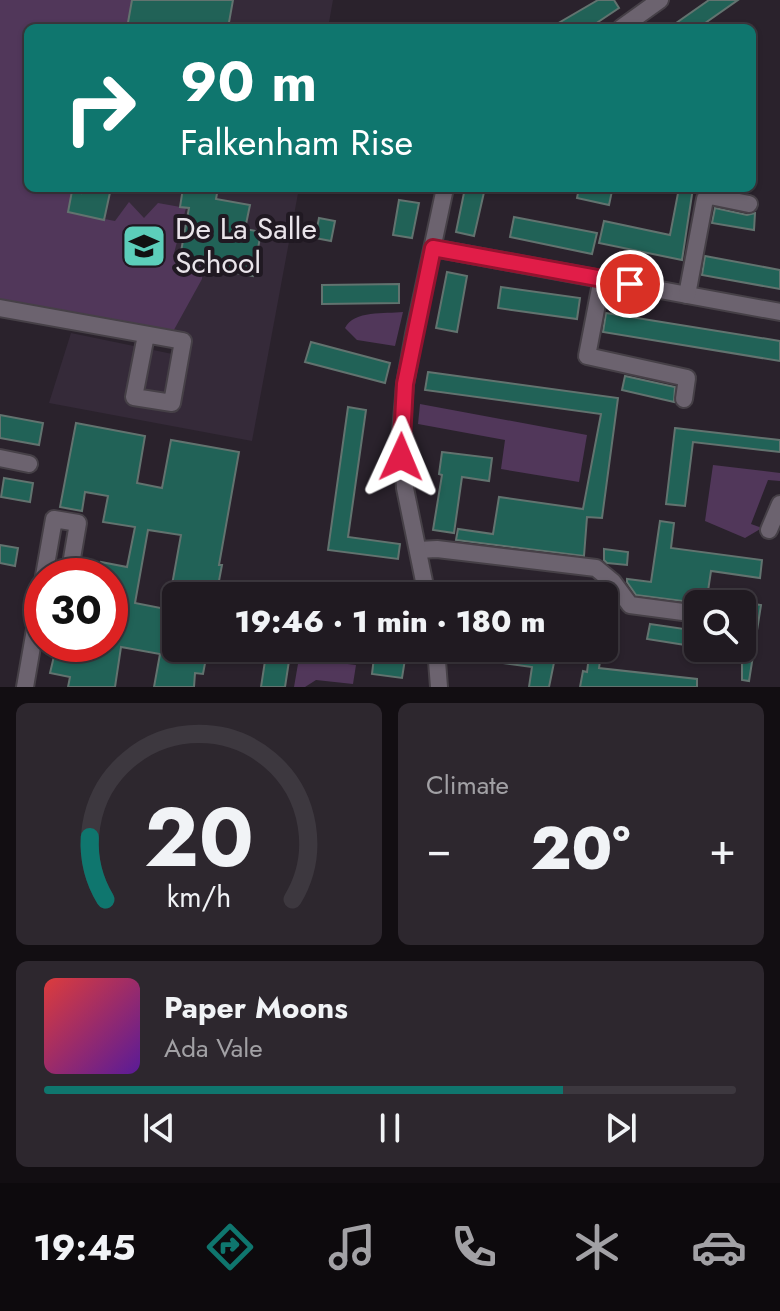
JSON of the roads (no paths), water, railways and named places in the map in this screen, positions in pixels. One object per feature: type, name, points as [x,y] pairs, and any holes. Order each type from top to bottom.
[{"type":"street","points":[[627,24],[660,0]]},
{"type":"street","points":[[424,582],[405,488],[401,457],[402,412],[414,334],[444,192]]},
{"type":"street","points":[[687,295],[705,199],[710,196],[749,204]]},
{"type":"street","points":[[433,248],[780,312]]},
{"type":"street","points":[[602,278],[587,356],[687,378],[684,399]]},
{"type":"street","points":[[0,308],[146,335]]},
{"type":"street","points":[[0,458],[29,464]]},
{"type":"street","points":[[769,530],[780,504]]},
{"type":"street","points":[[47,558],[54,519],[78,523],[72,558]]},
{"type":"street","points":[[418,550],[437,549],[596,568],[613,582],[630,605],[684,612]]},
{"type":"street","points":[[25,687],[31,662]]},
{"type":"street","points":[[437,662],[439,687]]},
{"type":"place","name":"De La Salle School","points":[[144,246]]}]
